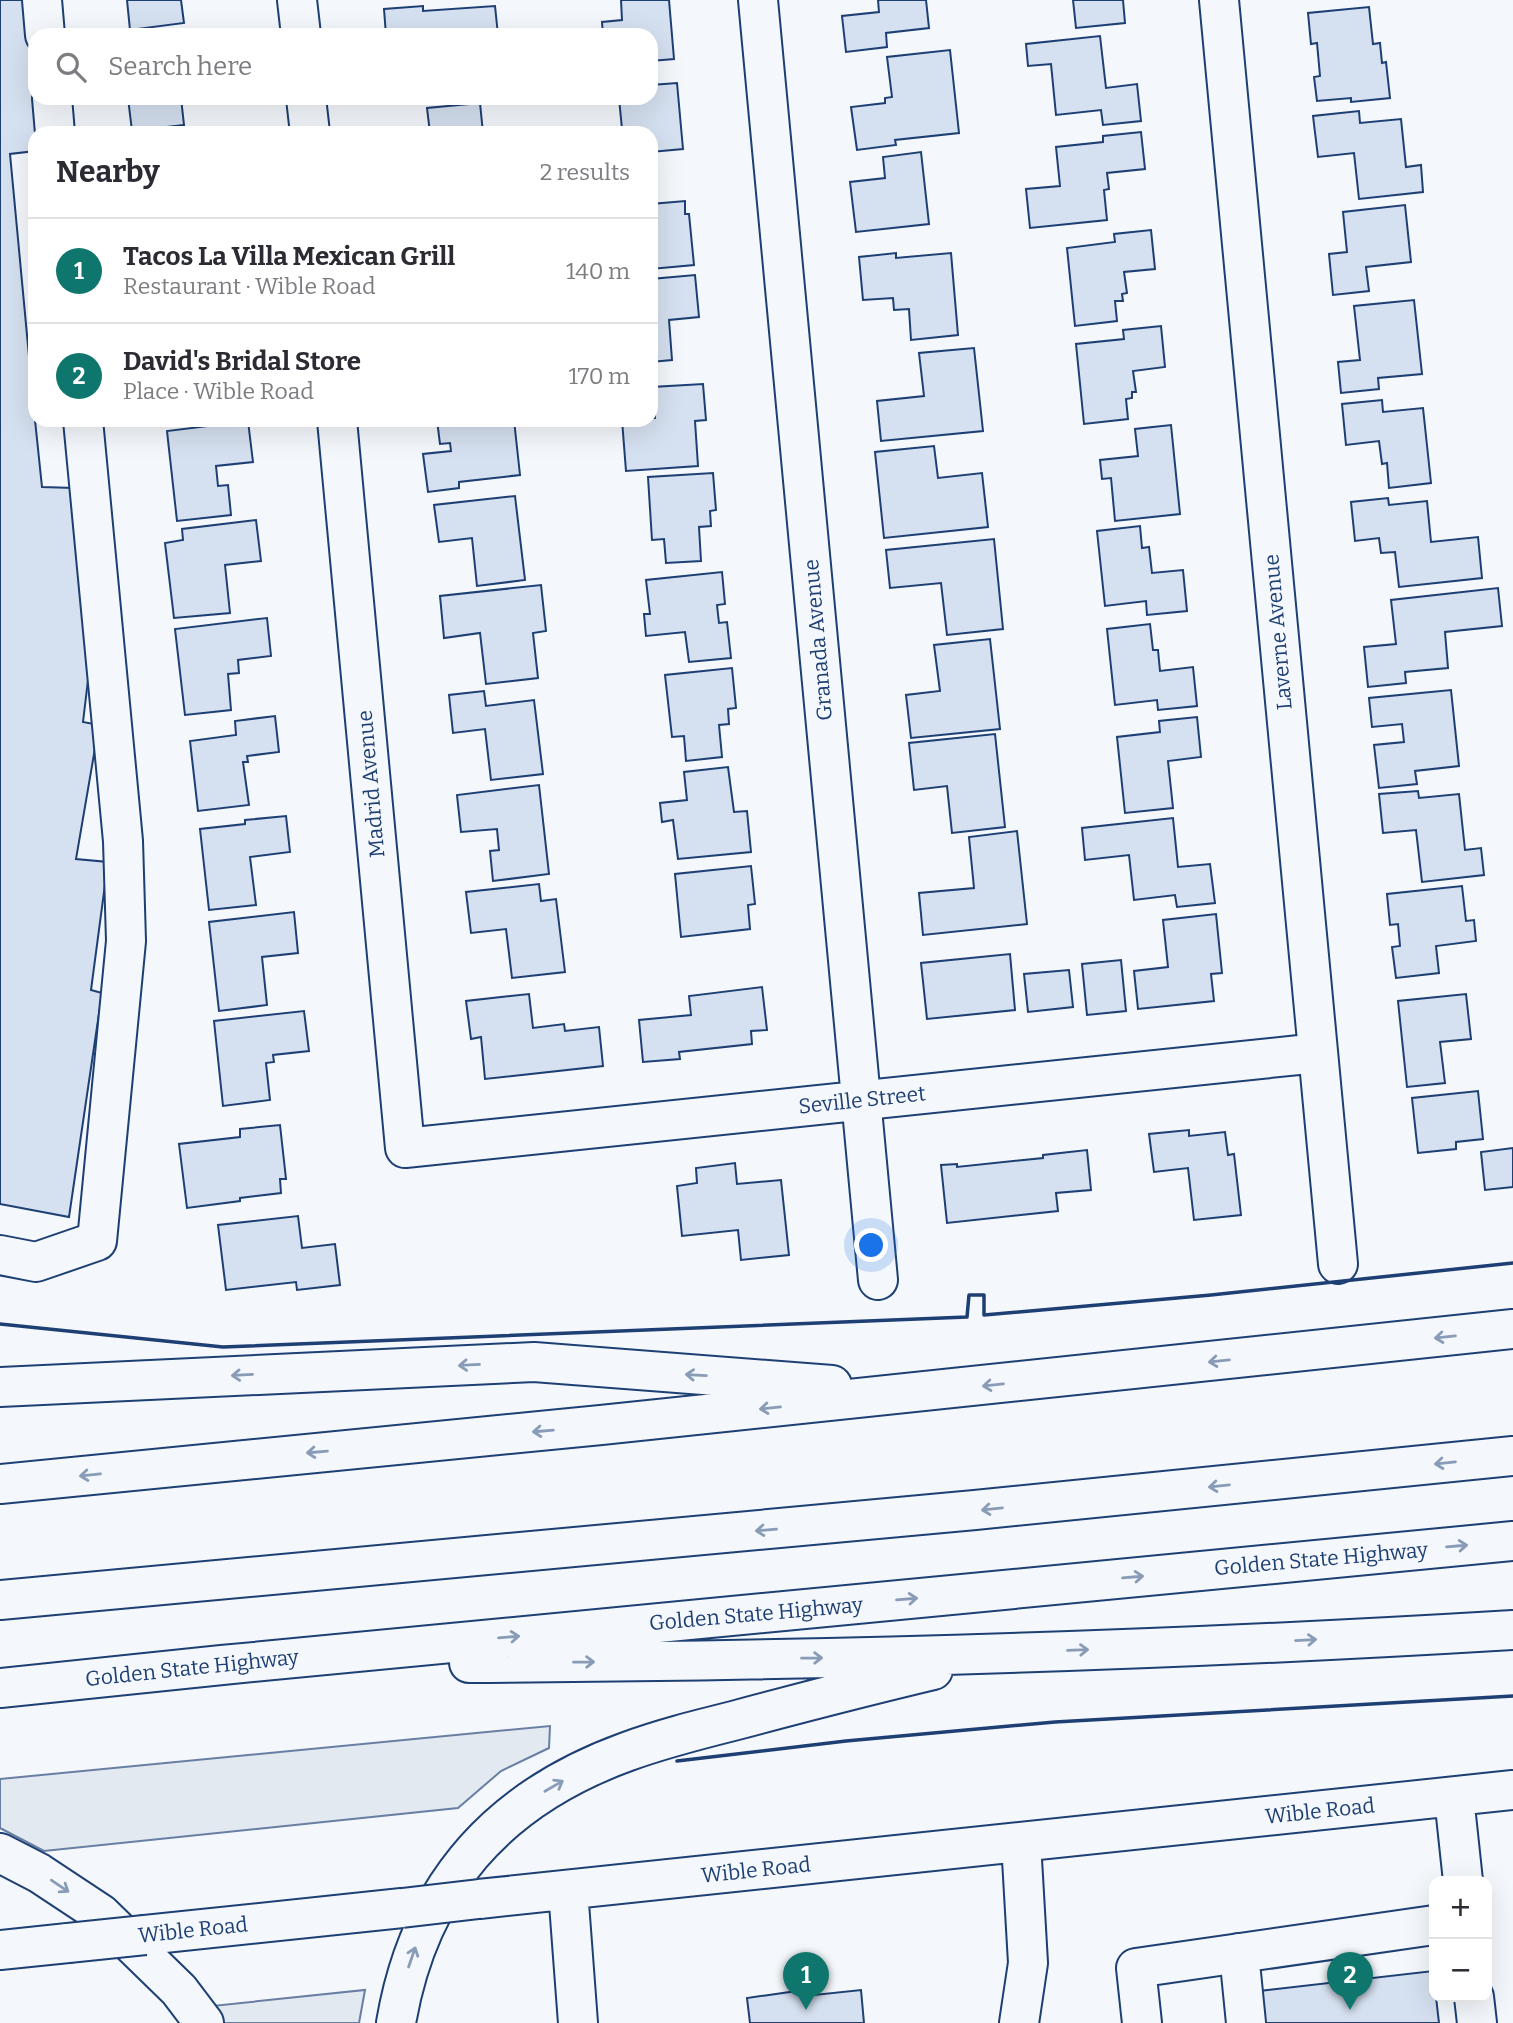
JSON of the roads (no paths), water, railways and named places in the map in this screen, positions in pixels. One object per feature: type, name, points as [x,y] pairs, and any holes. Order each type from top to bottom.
[{"type":"main road","points":[[42,0],[44,28]]},
{"type":"main road","points":[[297,0],[299,28]]},
{"type":"main road","name":"Granada Avenue","points":[[758,0],[878,1280]]},
{"type":"main road","name":"Laverne Avenue","points":[[1219,0],[1338,1264]]},
{"type":"main road","points":[[53,105],[54,126]]},
{"type":"main road","points":[[307,105],[309,126]]},
{"type":"main road","points":[[0,1255],[36,1262],[97,1241],[126,941],[124,841],[84,427]]},
{"type":"main road","name":"Madrid Avenue","points":[[338,427],[405,1148]]},
{"type":"main road","name":"Seville Street","points":[[405,1148],[1318,1053]]},
{"type":"main road","points":[[0,1484],[911,1393],[1513,1329]]},
{"type":"main road","points":[[0,1387],[534,1362],[771,1379],[911,1393]]},
{"type":"main road","points":[[0,1600],[975,1510],[1513,1456]]},
{"type":"main road","name":"Golden State Highway","points":[[0,1688],[1513,1541]]},
{"type":"main road","points":[[222,1665],[543,1663],[1010,1652],[1513,1630]]},
{"type":"main road","points":[[396,2023],[402,1986],[414,1948],[430,1913],[451,1879],[472,1852],[496,1828],[551,1786],[626,1752],[672,1737],[826,1696],[1010,1652]]},
{"type":"main road","name":"Wible Road","points":[[0,1950],[1513,1790]]},
{"type":"main road","points":[[1454,1797],[1462,1876]]},
{"type":"main road","points":[[1018,2023],[1028,1963],[1021,1842]]},
{"type":"main road","points":[[0,1853],[39,1872],[101,1914],[179,1990],[204,2023]]},
{"type":"main road","points":[[568,1890],[578,2023]]},
{"type":"main road","points":[[1142,2023],[1136,1968],[1429,1926]]},
{"type":"main road","points":[[1239,1953],[1246,2023]]},
{"type":"main road","points":[[1475,2002],[1477,2023]]},
{"type":"place","name":"Tacos La Villa Mexican Grill","points":[[806,2010]]},
{"type":"place","name":"David's Bridal Store","points":[[1350,2010]]}]
